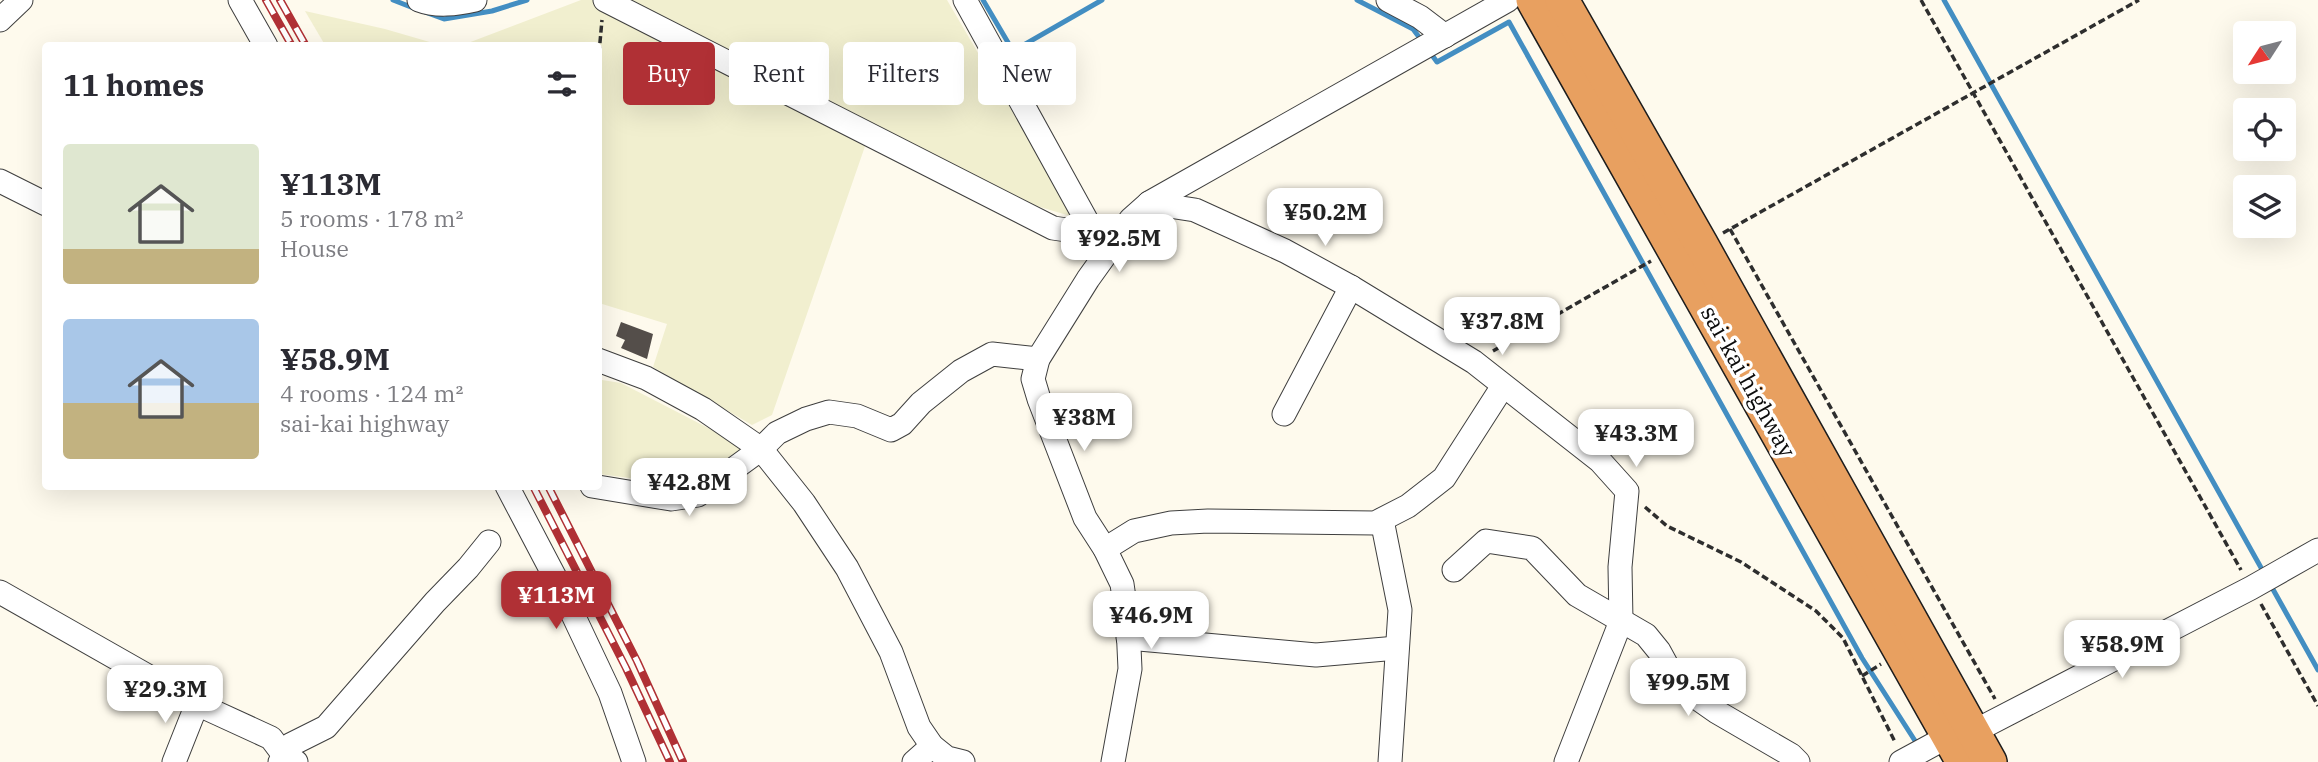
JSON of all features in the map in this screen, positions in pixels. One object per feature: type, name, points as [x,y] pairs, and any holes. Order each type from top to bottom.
[{"type":"highway","name":"sai-kai highway","points":[[1533,0],[1962,743],[1990,762]]},
{"type":"highway","name":"sai-kai highway","points":[[1562,0],[1701,244],[1962,743]]},
{"type":"street","points":[[0,20],[22,0]]},
{"type":"street","points":[[240,0],[264,42]]},
{"type":"street","points":[[419,0],[428,4],[456,4],[475,0]]},
{"type":"street","points":[[965,0],[1094,234]]},
{"type":"street","points":[[1388,0],[1420,18],[1441,38]]},
{"type":"street","points":[[1113,762],[1130,669],[1122,584],[1105,549],[1084,518],[1039,399],[1033,379],[1038,359],[1088,279],[1131,219],[1149,203],[1508,0]]},
{"type":"street","points":[[604,6],[1053,228],[1094,234],[1115,242]]},
{"type":"street","points":[[0,181],[42,202]]},
{"type":"street","points":[[1149,203],[1195,211],[1285,251],[1351,287],[1474,362],[1600,461],[1627,491],[1620,567],[1621,621],[1566,762]]},
{"type":"street","points":[[1284,414],[1351,287]]},
{"type":"street","points":[[602,488],[671,499],[698,495],[761,449],[777,433],[806,419],[829,412],[857,416],[891,430],[902,424],[921,403],[961,372],[992,354],[1038,359]]},
{"type":"street","points":[[602,362],[657,384],[703,409],[761,449],[804,503],[847,568],[891,652],[919,727],[932,746],[947,758],[963,762]]},
{"type":"street","points":[[1105,549],[1134,531],[1171,523],[1375,523],[1408,506],[1444,478],[1503,386]]},
{"type":"street","points":[[509,490],[558,583],[610,693],[635,762]]},
{"type":"street","points":[[1382,520],[1399,610],[1390,762]]},
{"type":"street","points":[[1454,570],[1486,541],[1532,548],[1577,595],[1646,635],[1659,651],[1677,684],[1798,762]]},
{"type":"street","points":[[286,759],[290,745],[326,727],[489,542]]},
{"type":"street","points":[[1902,760],[1962,743],[2004,716],[2318,550]]},
{"type":"street","points":[[0,592],[197,704],[271,738],[286,759]]},
{"type":"street","points":[[1128,638],[1316,655],[1397,648]]},
{"type":"street","points":[[174,762],[197,704]]},
{"type":"street","points":[[915,762],[932,746]]},
{"type":"path","points":[[1921,0],[2254,586],[2318,706]]},
{"type":"path","points":[[1701,244],[2139,0]]},
{"type":"path","points":[[600,42],[604,6]]},
{"type":"path","points":[[1730,229],[2004,716]]},
{"type":"path","points":[[1474,362],[1655,259]]},
{"type":"path","points":[[1627,491],[1667,527],[1741,562],[1816,611],[1843,638],[1902,760]]},
{"type":"path","points":[[1861,676],[1886,660]]},
{"type":"shaded area","points":[[581,0],[947,0],[978,53],[978,105],[1008,105],[1074,217],[1013,199],[872,126],[772,415],[752,425],[653,367],[667,324],[602,304],[602,42],[471,42]]},
{"type":"shaded area","points":[[305,11],[430,42],[323,42]]},
{"type":"shaded area","points":[[602,380],[621,383],[745,447],[684,485],[602,474]]},
{"type":"building","points":[[621,322],[653,334],[647,359],[621,348],[625,340],[616,336]]},
{"type":"waterway","points":[[393,0],[416,9]]},
{"type":"waterway","points":[[425,12],[444,19],[492,11],[527,0]]},
{"type":"waterway","points":[[983,0],[1013,51],[1102,0]]},
{"type":"waterway","points":[[1357,0],[1413,29],[1422,41]]},
{"type":"waterway","points":[[1944,0],[2264,573]]},
{"type":"waterway","points":[[1429,51],[1437,62],[1509,22],[1862,658],[1919,747]]},
{"type":"waterway","points":[[2270,584],[2318,670]]},
{"type":"railway","points":[[266,0],[290,42]]},
{"type":"railway","points":[[280,0],[304,42]]},
{"type":"railway","points":[[535,490],[626,668],[670,762]]},
{"type":"railway","points":[[550,490],[637,661],[683,762]]}]
